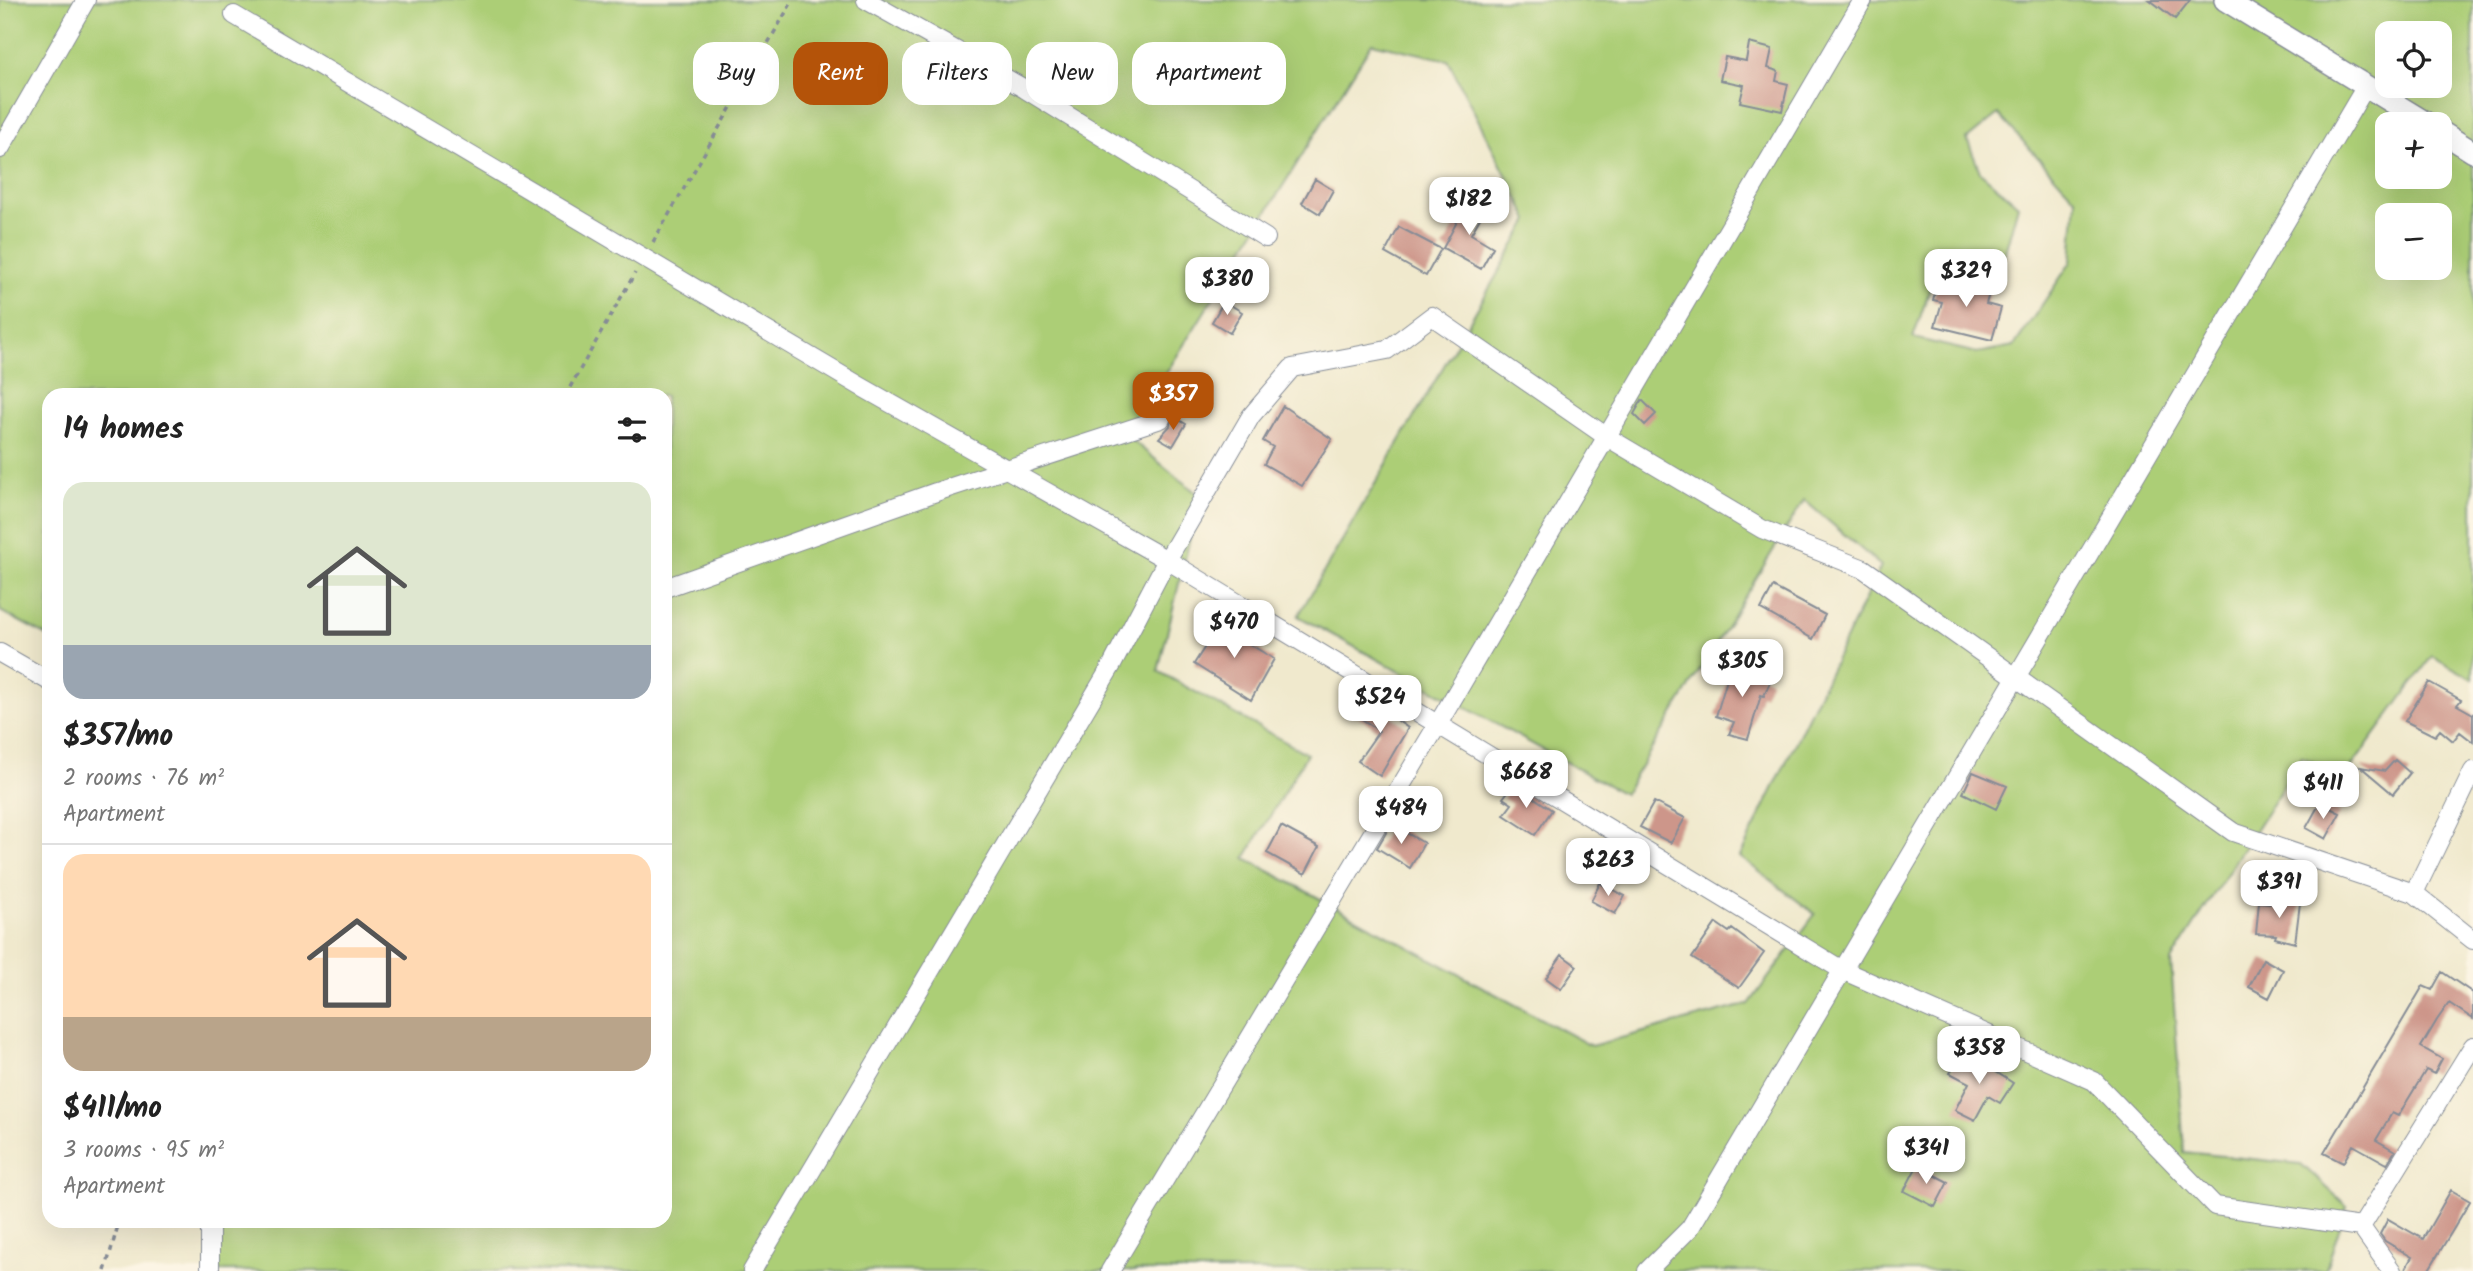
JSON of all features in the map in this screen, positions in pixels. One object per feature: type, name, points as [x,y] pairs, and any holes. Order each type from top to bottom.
[{"type":"street","points":[[0,149],[86,0]]},
{"type":"street","points":[[866,0],[1025,89],[1266,238]]},
{"type":"street","points":[[1110,1271],[1438,724],[1863,0]]},
{"type":"street","points":[[2225,0],[2408,112]]},
{"type":"street","points":[[234,15],[644,258],[1167,560],[1842,970],[2094,1082],[2215,1206],[2361,1227],[2392,1271]]},
{"type":"street","points":[[1647,1271],[1690,1228],[2366,86]]},
{"type":"street","points":[[2452,139],[2473,152]]},
{"type":"street","points":[[1414,308],[1432,316],[1607,437],[1762,529],[1864,569],[2017,675],[2233,832],[2414,893],[2473,940]]},
{"type":"street","points":[[752,1271],[1112,666],[1167,560],[1251,416],[1292,368],[1388,351],[1432,316]]},
{"type":"street","points":[[672,586],[1007,469],[1161,419]]},
{"type":"street","points":[[0,653],[42,677]]},
{"type":"street","points":[[2414,893],[2473,771]]},
{"type":"street","points":[[2361,1227],[2473,1046]]},
{"type":"street","points":[[210,1228],[210,1271]]},
{"type":"path","points":[[570,388],[793,0]]},
{"type":"path","points":[[105,1271],[117,1228]]},
{"type":"green space","points":[[0,0],[2473,0],[2473,679],[2432,656],[2345,776],[2302,757],[2171,961],[2184,1152],[2301,1164],[2347,1206],[2325,1271],[208,1271],[208,1228],[672,1228],[672,388],[42,388],[42,633],[0,611]],"holes":[[[1372,43],[1448,60],[1529,220],[1298,616],[1624,794],[1804,500],[1881,566],[1740,857],[1815,914],[1749,1004],[1591,1046],[1245,858],[1307,754],[1158,671],[1200,496],[1127,436]],[[1998,114],[2076,199],[2071,262],[2014,346],[1977,353],[1913,338],[1942,253],[2002,263],[2018,205],[1980,172],[1967,139]]]},
{"type":"building","points":[[2150,0],[2190,0],[2175,19]]},
{"type":"building","points":[[1749,43],[1772,49],[1768,68],[1778,71],[1776,81],[1788,84],[1782,111],[1740,102],[1744,85],[1720,80],[1725,57],[1746,61]]},
{"type":"building","points":[[1315,179],[1333,190],[1320,214],[1302,203]]},
{"type":"building","points":[[1469,199],[1486,208],[1471,234],[1493,247],[1481,269],[1443,248]]},
{"type":"building","points":[[1399,227],[1441,249],[1426,276],[1385,253]]},
{"type":"building","points":[[1939,276],[1990,290],[1986,304],[2001,308],[1992,340],[1935,326],[1942,302],[1933,300]]},
{"type":"building","points":[[1224,301],[1242,312],[1230,333],[1212,322]]},
{"type":"building","points":[[1642,400],[1656,414],[1645,425],[1634,414]]},
{"type":"building","points":[[1283,406],[1332,439],[1302,486],[1264,464],[1273,447],[1263,441]]},
{"type":"building","points":[[1172,416],[1186,424],[1173,446],[1159,438],[1170,426]]},
{"type":"building","points":[[1773,587],[1825,615],[1813,639],[1761,609]]},
{"type":"building","points":[[1224,617],[1241,627],[1236,636],[1274,659],[1251,700],[1194,664]]},
{"type":"building","points":[[1732,663],[1771,680],[1764,696],[1761,695],[1748,739],[1729,734],[1734,722],[1716,716]]},
{"type":"building","points":[[2429,682],[2461,700],[2457,705],[2473,714],[2473,742],[2460,732],[2453,741],[2440,730],[2435,736],[2405,721]]},
{"type":"building","points":[[1363,696],[1408,728],[1380,776],[1358,761],[1379,731],[1352,712]]},
{"type":"building","points":[[2395,760],[2410,773],[2393,794],[2361,767],[2385,771]]},
{"type":"building","points":[[1973,772],[2007,786],[1996,809],[1963,793]]},
{"type":"building","points":[[1514,784],[1552,810],[1535,835],[1504,815],[1512,804],[1503,798]]},
{"type":"building","points":[[1654,802],[1685,818],[1671,843],[1640,827]]},
{"type":"building","points":[[2320,803],[2340,813],[2326,839],[2306,828]]},
{"type":"building","points":[[1391,824],[1424,843],[1410,868],[1377,848]]},
{"type":"building","points":[[1281,826],[1319,847],[1305,874],[1267,853]]},
{"type":"building","points":[[1600,883],[1625,896],[1615,914],[1591,901]]},
{"type":"building","points":[[2279,901],[2300,903],[2295,943],[2275,938],[2276,935],[2256,934],[2259,902],[2279,904]]},
{"type":"building","points":[[1716,923],[1729,932],[1732,929],[1764,953],[1739,988],[1692,958]]},
{"type":"building","points":[[1562,955],[1577,966],[1561,989],[1546,978]]},
{"type":"building","points":[[2263,959],[2283,970],[2269,998],[2249,987]]},
{"type":"building","points":[[2442,972],[2473,993],[2473,1019],[2449,1003],[2437,1020],[2421,1047],[2442,1059],[2434,1074],[2426,1070],[2398,1116],[2392,1113],[2376,1140],[2395,1151],[2387,1164],[2353,1145],[2343,1163],[2324,1153],[2423,986],[2432,990]]},
{"type":"building","points":[[1959,1056],[1973,1063],[1976,1059],[2013,1083],[2000,1103],[1988,1096],[1975,1120],[1955,1110],[1969,1083],[1950,1073]]},
{"type":"building","points":[[1917,1166],[1948,1182],[1935,1207],[1904,1191]]},
{"type":"building","points":[[2451,1190],[2470,1201],[2428,1271],[2404,1271],[2412,1257],[2385,1241],[2380,1234],[2388,1219],[2423,1239]]}]
